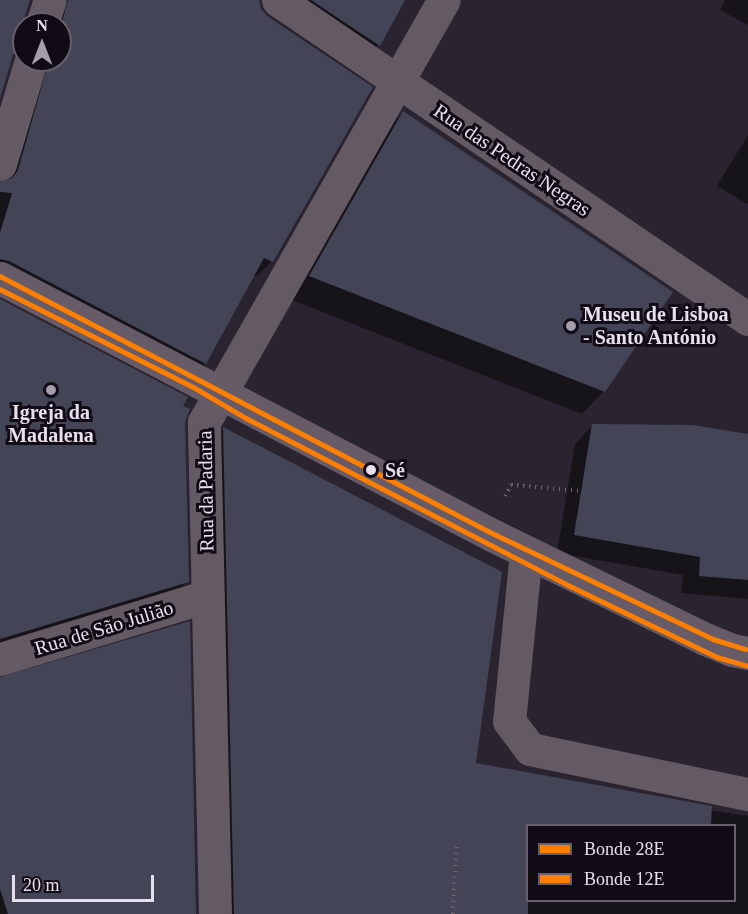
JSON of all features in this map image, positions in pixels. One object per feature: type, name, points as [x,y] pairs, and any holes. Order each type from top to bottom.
[{"type":"street","name":"Rua das Pedras Negras","points":[[278,0],[748,319]]},
{"type":"street","name":"Rua da Padaria","points":[[215,914],[204,422],[444,0]]},
{"type":"street","points":[[0,164],[8,107],[26,72]]},
{"type":"street","points":[[0,279],[526,552],[705,639],[732,650],[748,653]]},
{"type":"street","points":[[526,552],[509,721],[530,749],[748,794]]},
{"type":"street","name":"Rua de São Julião","points":[[0,659],[208,596]]},
{"type":"path","points":[[511,485],[581,491]]},
{"type":"path","points":[[453,914],[457,842]]},
{"type":"building","points":[[0,0],[30,0],[26,12],[12,12],[12,58],[0,98]]},
{"type":"building","points":[[68,0],[259,0],[261,9],[267,16],[373,87],[273,262],[264,258],[206,364],[9,261],[0,259],[0,233],[12,193],[0,192],[0,182],[12,178],[18,170],[46,72],[72,72],[72,12],[65,12]]},
{"type":"building","points":[[311,0],[405,0],[380,46]]},
{"type":"building","points":[[403,111],[673,292],[605,392],[309,276]]},
{"type":"building","points":[[0,299],[188,397],[183,406],[190,409],[185,422],[189,582],[0,639]]},
{"type":"building","points":[[592,424],[692,425],[748,434],[748,580],[699,576],[700,557],[574,535]]},
{"type":"building","points":[[223,427],[502,572],[476,763],[712,806],[711,824],[526,824],[528,914],[234,914]]},
{"type":"building","points":[[190,621],[196,914],[8,914],[0,889],[0,677]]},
{"type":"tram line","name":"12E","points":[[0,276],[488,531],[713,639],[746,649]]},
{"type":"tram line","name":"28E","points":[[0,289],[195,388],[246,418],[566,584],[717,657],[748,666]]},
{"type":"place","name":"Museu de Lisboa - Santo António","points":[[571,326]]},
{"type":"place","name":"Igreja da Madalena","points":[[51,390]]},
{"type":"place","name":"Sé","points":[[371,470]]}]
